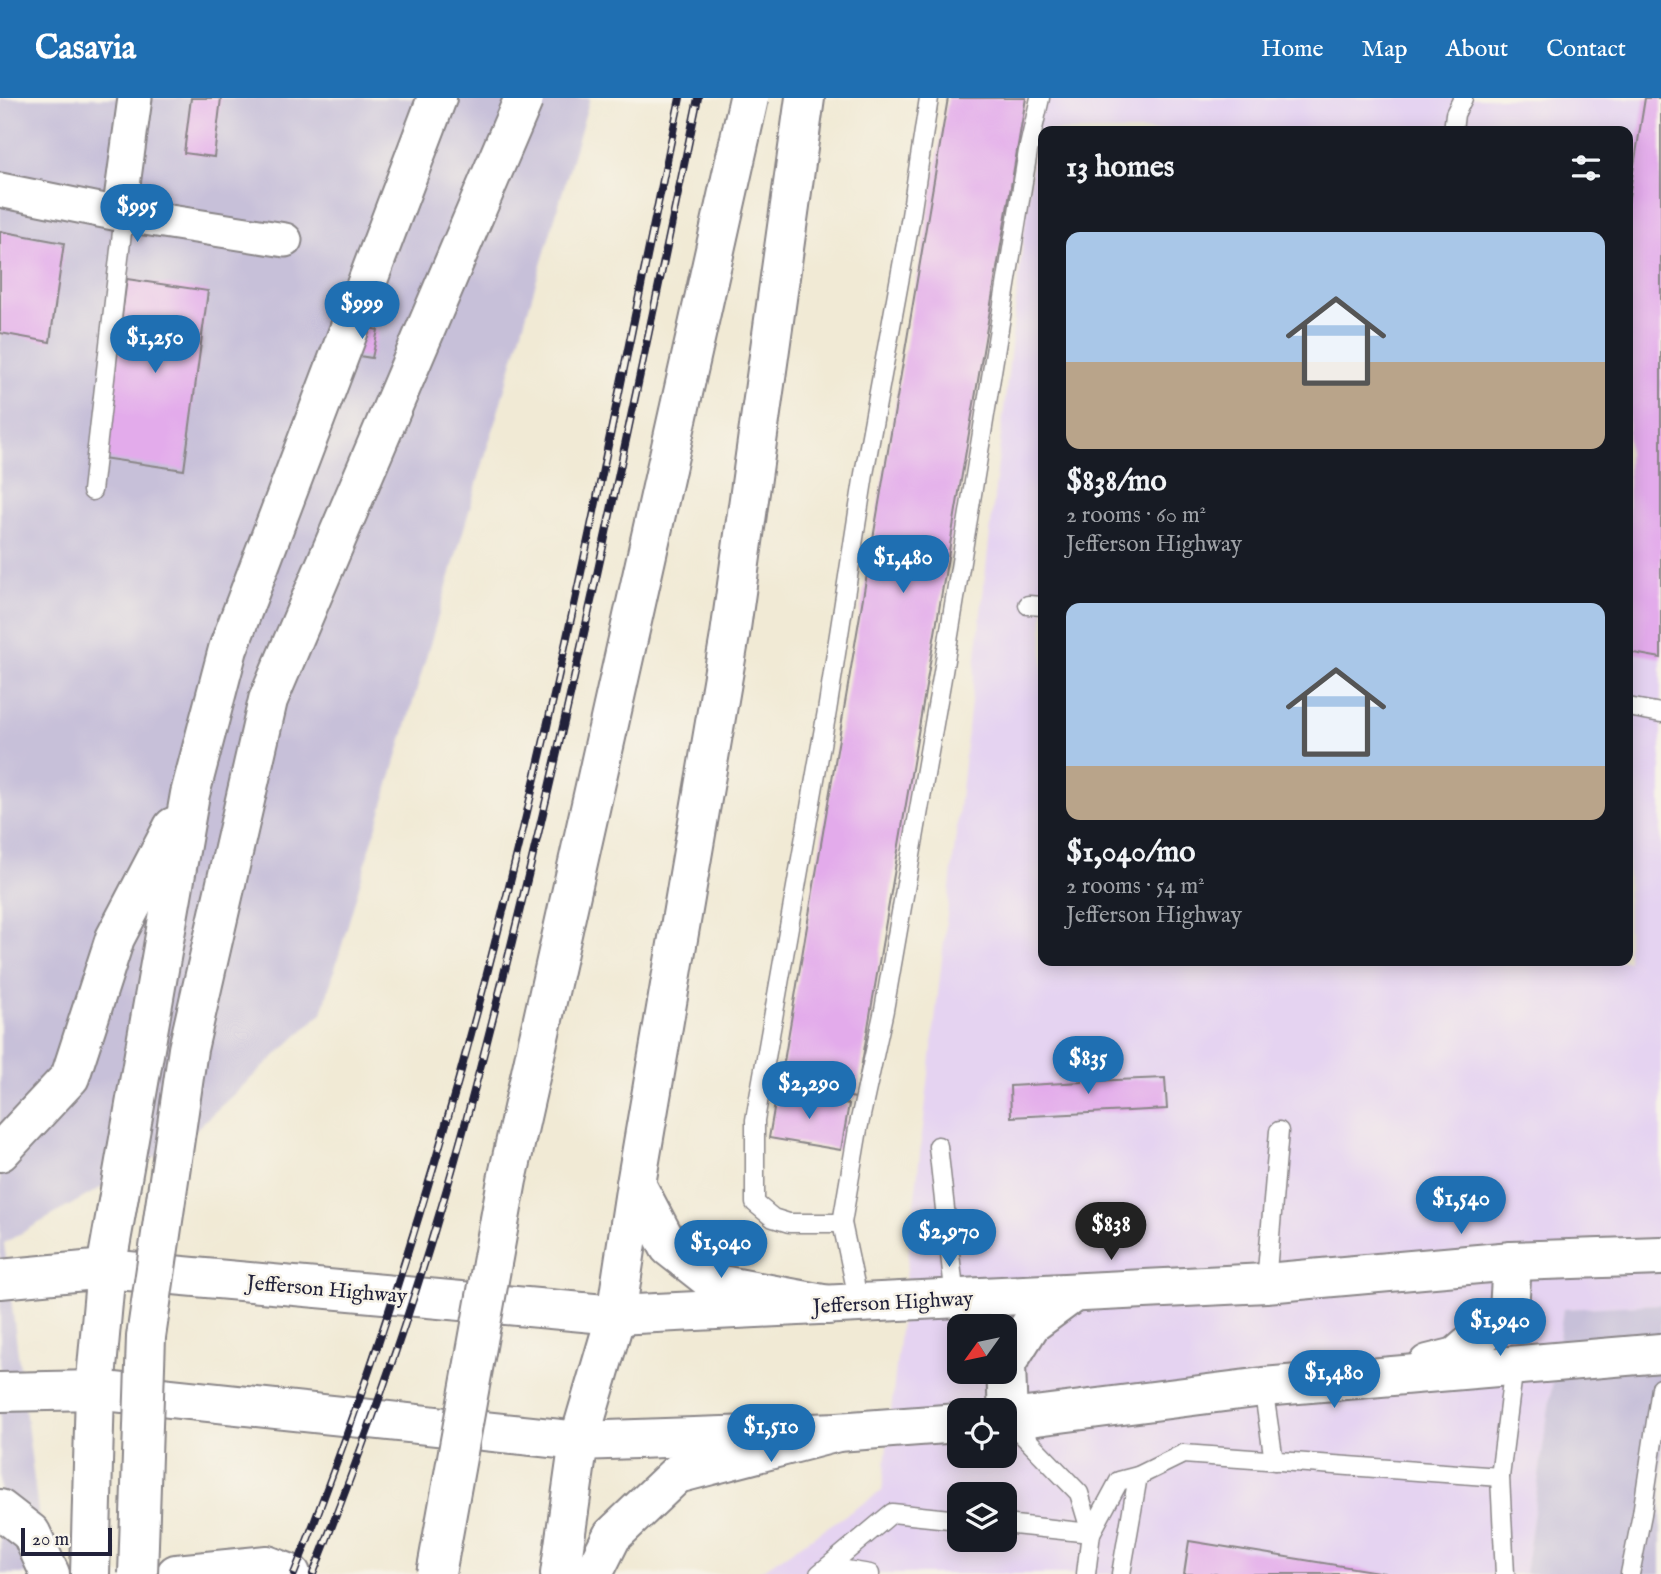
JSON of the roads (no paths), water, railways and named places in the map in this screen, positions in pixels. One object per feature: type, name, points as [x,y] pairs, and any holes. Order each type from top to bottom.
[{"type":"main road","points":[[90,1574],[95,1390],[106,1269],[190,794],[228,649],[438,98]]},
{"type":"main road","points":[[138,1574],[146,1337],[188,1049],[268,700],[524,98]]},
{"type":"main road","points":[[436,1574],[507,1180],[749,98]]},
{"type":"main road","points":[[560,1574],[579,1441],[616,1315],[730,635],[805,98]]},
{"type":"main road","points":[[0,1152],[70,1077],[115,938],[190,794]]},
{"type":"main road","points":[[636,1184],[669,1247],[716,1284],[844,1304]]},
{"type":"main road","name":"Jefferson Highway","points":[[0,1279],[106,1269],[616,1315],[1266,1283],[1512,1261],[1661,1256]]},
{"type":"main road","points":[[1392,1374],[1456,1357],[1509,1311],[1512,1261]]},
{"type":"main road","points":[[1006,1398],[1006,1364],[1031,1324],[1073,1293]]},
{"type":"main road","points":[[1017,1419],[1263,1387],[1661,1353]]},
{"type":"main road","points":[[0,1392],[95,1390],[579,1441],[838,1432],[947,1424]]},
{"type":"main road","points":[[593,1574],[612,1536],[677,1474],[838,1432]]},
{"type":"main road","points":[[0,1509],[31,1533],[50,1574]]},
{"type":"main road","points":[[177,1574],[267,1565],[291,1574]]},
{"type":"street","points":[[121,214],[135,98]]},
{"type":"street","points":[[0,190],[121,214],[285,240]]},
{"type":"lane","points":[[842,1223],[789,1223],[773,1217],[755,1203],[755,1120],[827,711],[864,474],[910,222],[929,98]]},
{"type":"lane","points":[[844,1304],[842,1223],[858,1129],[886,996],[945,658],[1028,151],[1040,98]]},
{"type":"lane","points":[[1454,126],[1455,114],[1463,98]]},
{"type":"lane","points":[[92,491],[121,214]]},
{"type":"lane","points":[[1633,708],[1661,713]]},
{"type":"lane","points":[[1266,1283],[1279,1131]]},
{"type":"lane","points":[[938,1146],[955,1299]]},
{"type":"lane","points":[[1505,1574],[1500,1477],[1514,1365]]},
{"type":"lane","points":[[1263,1387],[1273,1461]]},
{"type":"lane","points":[[1630,1574],[1654,1479],[1661,1388]]},
{"type":"lane","points":[[1017,1431],[1079,1493],[1091,1533]]},
{"type":"lane","points":[[1086,1574],[1091,1533],[1119,1481],[1138,1476],[1184,1454],[1500,1477]]},
{"type":"lane","points":[[1121,1574],[1138,1476]]},
{"type":"lane","points":[[824,1570],[892,1513],[947,1519]]},
{"type":"lane","points":[[1017,1525],[1091,1533]]},
{"type":"lane","points":[[824,1570],[870,1574]]},
{"type":"railway","points":[[294,1574],[361,1395],[420,1213],[472,1030],[519,845],[562,658],[680,98]]},
{"type":"railway","points":[[313,1574],[412,1303],[480,1068],[582,644],[698,98]]}]
